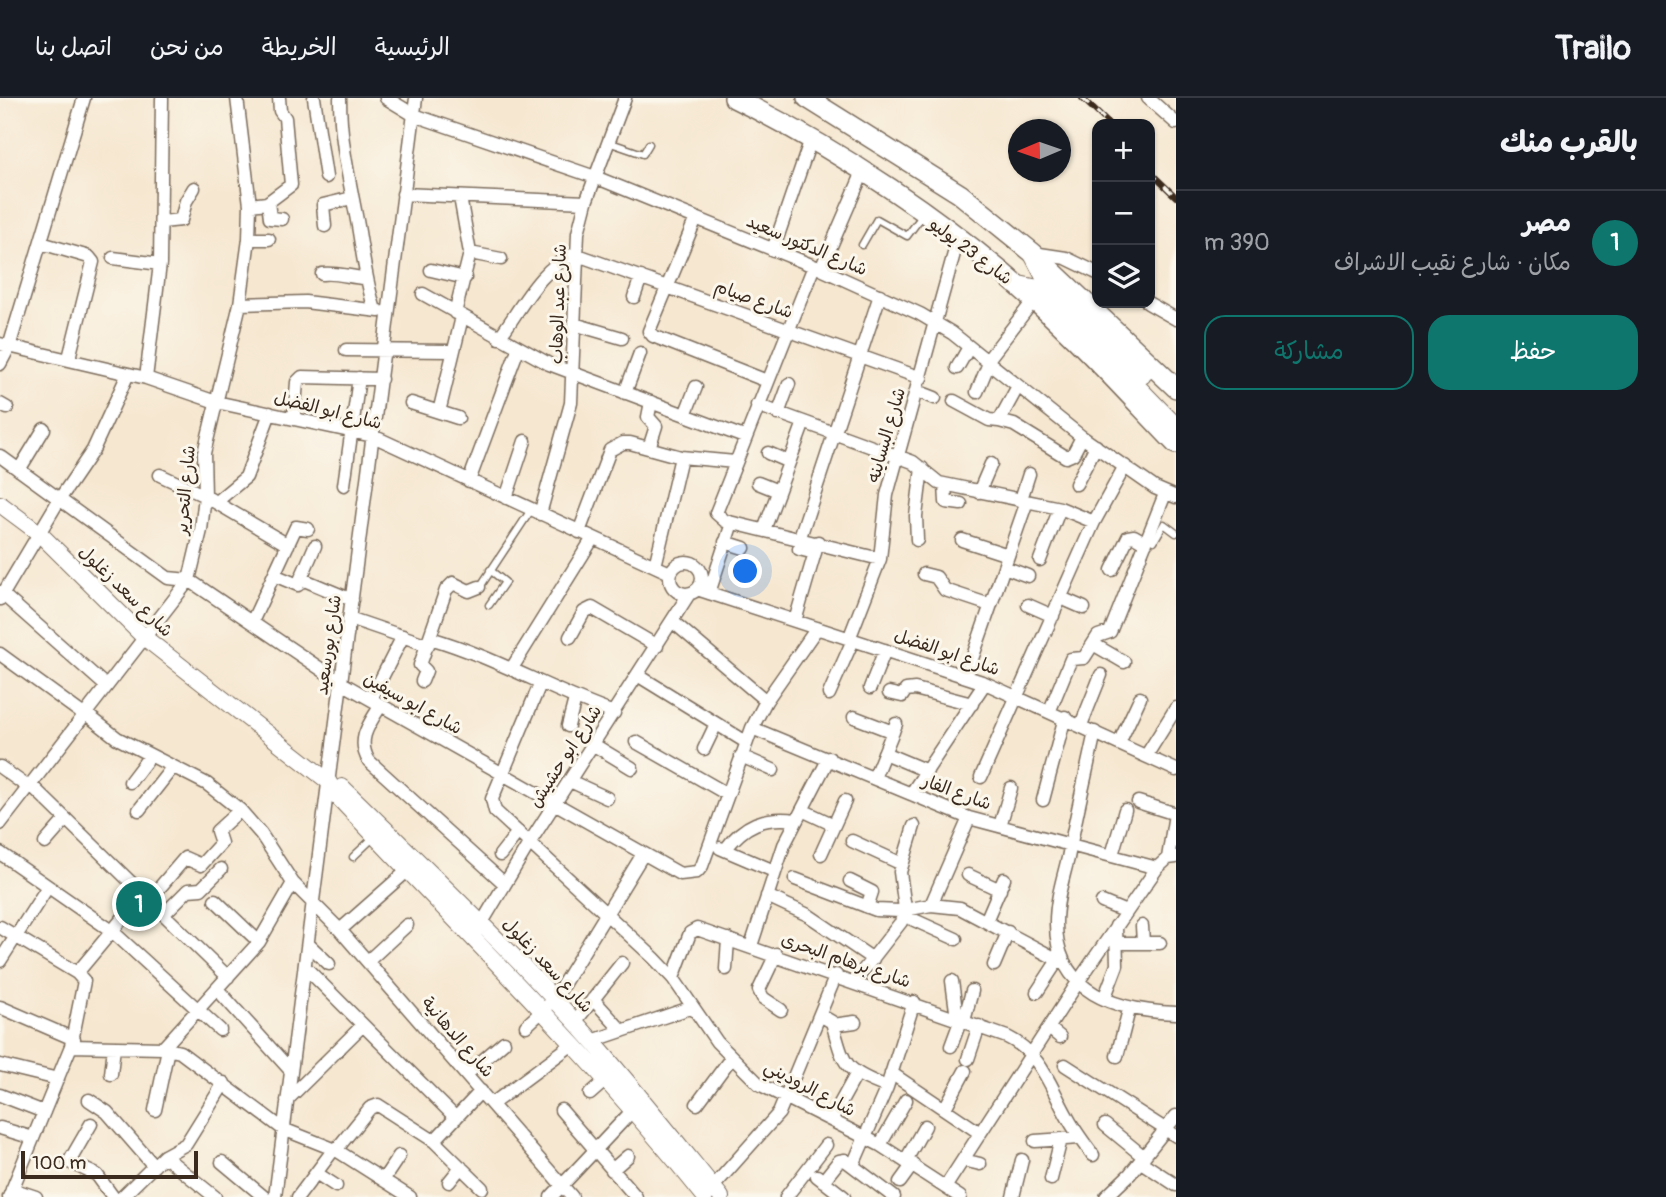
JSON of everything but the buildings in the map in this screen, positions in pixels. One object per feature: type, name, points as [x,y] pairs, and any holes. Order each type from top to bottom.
[{"type":"main road","name":"شارع 23 يوليو","points":[[733,98],[758,103],[958,239],[1034,300],[1176,444]]},
{"type":"main road","name":"شارع 23 يوليو","points":[[807,98],[960,194],[1033,253],[1176,388]]},
{"type":"main road","points":[[814,141],[812,125],[824,113],[832,113]]},
{"type":"main road","points":[[1033,253],[1049,285],[1143,385],[1176,427]]},
{"type":"main road","points":[[1014,284],[1038,289],[1048,296],[1143,385],[1176,411]]},
{"type":"street","points":[[0,364],[41,243],[84,98]]},
{"type":"street","points":[[146,377],[160,264],[162,98]]},
{"type":"street","name":"شارع التحرير","points":[[0,824],[189,580],[211,499],[204,453],[240,304],[248,239],[250,205],[237,98]]},
{"type":"street","points":[[250,205],[268,202],[289,188],[291,183],[285,118],[280,111],[279,98]]},
{"type":"street","points":[[314,98],[326,177]]},
{"type":"street","points":[[340,98],[345,167],[364,278],[375,310]]},
{"type":"street","name":"شارع الدكتور سعيد","points":[[386,98],[414,115],[595,177],[817,267],[937,323],[1082,437],[1171,496]]},
{"type":"street","name":"شارع بورسعيد","points":[[275,1197],[416,98]]},
{"type":"street","name":"شارع عبد الوهاب","points":[[535,512],[566,426],[573,375],[575,254],[586,202],[625,98]]},
{"type":"street","points":[[1148,98],[1176,123]]},
{"type":"street","points":[[773,250],[814,141]]},
{"type":"street","points":[[863,172],[788,330],[717,506],[719,519],[764,530],[799,543],[880,559]]},
{"type":"street","points":[[162,222],[176,222],[183,218],[186,201],[194,188]]},
{"type":"street","points":[[403,194],[586,202]]},
{"type":"street","points":[[439,412],[470,253],[460,197]]},
{"type":"street","points":[[325,226],[323,205],[352,198]]},
{"type":"street","points":[[268,202],[270,218],[282,219]]},
{"type":"street","points":[[696,218],[650,327],[650,334],[767,381]]},
{"type":"street","points":[[248,239],[269,239]]},
{"type":"street","name":"شارع البساينه","points":[[829,694],[880,559],[887,495],[937,323],[958,239]]},
{"type":"street","points":[[41,243],[89,257],[93,262],[69,358]]},
{"type":"street","points":[[470,253],[501,260]]},
{"type":"street","points":[[1033,253],[1066,258],[1092,271]]},
{"type":"street","points":[[499,338],[550,268],[562,258],[575,254]]},
{"type":"street","name":"شارع صيام","points":[[575,254],[860,356],[919,385],[935,398]]},
{"type":"street","points":[[113,258],[160,264]]},
{"type":"street","points":[[431,270],[465,278]]},
{"type":"street","points":[[322,274],[334,272],[339,276],[364,278]]},
{"type":"street","points":[[634,297],[640,277]]},
{"type":"street","points":[[423,294],[518,349],[573,375],[744,437]]},
{"type":"street","points":[[799,543],[880,295]]},
{"type":"street","points":[[976,392],[988,362],[1034,300]]},
{"type":"street","points":[[240,304],[304,302],[375,310],[388,315]]},
{"type":"street","points":[[1155,307],[1176,319]]},
{"type":"street","points":[[574,324],[622,338]]},
{"type":"street","name":"شارع ابو الفضل","points":[[5,346],[146,377],[216,402],[352,429],[373,436],[670,573]]},
{"type":"street","points":[[957,368],[969,347]]},
{"type":"street","points":[[470,481],[518,349]]},
{"type":"street","points":[[346,350],[453,351]]},
{"type":"street","points":[[625,393],[640,353]]},
{"type":"street","points":[[106,686],[1,595],[93,450],[128,374]]},
{"type":"street","points":[[294,418],[300,378],[381,379]]},
{"type":"street","points":[[344,485],[359,378]]},
{"type":"street","points":[[778,414],[789,384]]},
{"type":"street","points":[[999,421],[1018,386]]},
{"type":"street","points":[[685,415],[696,387]]},
{"type":"street","points":[[954,401],[989,420],[1014,425],[1066,457],[1073,454],[1082,437]]},
{"type":"street","points":[[649,448],[656,426],[648,419],[651,402]]},
{"type":"street","points":[[411,403],[458,418]]},
{"type":"street","points":[[757,405],[803,425],[897,457],[922,468],[933,480],[945,485],[1060,508],[1094,523]]},
{"type":"street","points":[[211,499],[246,477],[270,413]]},
{"type":"street","points":[[764,530],[803,425]]},
{"type":"street","points":[[19,470],[44,429]]},
{"type":"street","points":[[506,498],[525,442]]},
{"type":"street","points":[[579,532],[610,450],[622,443],[681,457],[735,462]]},
{"type":"street","points":[[1076,484],[1096,446]]},
{"type":"street","points":[[768,453],[789,462]]},
{"type":"street","name":"شارع ابو سيفين","points":[[0,456],[168,578],[189,580],[341,682],[643,854],[680,874],[697,872],[710,844]]},
{"type":"street","points":[[655,566],[681,457]]},
{"type":"street","points":[[979,492],[990,464]]},
{"type":"street","points":[[981,778],[1094,523],[1125,466]]},
{"type":"street","points":[[917,540],[916,516],[922,468]]},
{"type":"street","points":[[967,676],[1025,502],[1022,496],[1029,474]]},
{"type":"street","points":[[160,475],[211,499],[288,545]]},
{"type":"street","points":[[758,483],[778,491]]},
{"type":"street","points":[[945,485],[946,502],[961,504]]},
{"type":"street","points":[[1050,710],[1072,659],[1084,657],[1098,636],[1106,636],[1110,632],[1171,496]]},
{"type":"street","name":"شارع سعد زغلول","points":[[0,503],[39,533],[145,639],[328,781],[342,786],[549,1005],[574,1042],[708,1194]]},
{"type":"street","points":[[1040,560],[1060,508]]},
{"type":"street","name":"شارع ابو حشيش","points":[[477,930],[530,842],[672,621],[699,592],[726,542],[732,523]]},
{"type":"street","points":[[252,622],[296,527],[308,529]]},
{"type":"street","points":[[1112,570],[1128,537],[1134,536],[1150,542]]},
{"type":"street","points":[[512,668],[593,538]]},
{"type":"street","points":[[962,540],[1006,561],[1028,576]]},
{"type":"street","points":[[726,542],[744,548]]},
{"type":"street","points":[[274,575],[295,586],[302,579],[315,546]]},
{"type":"street","points":[[795,621],[817,547]]},
{"type":"street","points":[[681,563],[696,566],[701,575],[699,592],[680,593],[672,587],[670,573],[681,563]]},
{"type":"street","points":[[924,574],[936,577],[945,590],[990,605]]},
{"type":"street","points":[[302,579],[352,600]]},
{"type":"street","points":[[422,681],[426,671],[420,665],[449,586],[458,583],[472,591],[479,587]]},
{"type":"street","name":"شارع ابو الفضل","points":[[699,592],[967,676],[1050,710],[1176,770]]},
{"type":"street","points":[[1061,598],[1084,608]]},
{"type":"street","points":[[1028,605],[1053,616]]},
{"type":"street","points":[[570,637],[584,612],[592,608],[657,646]]},
{"type":"street","points":[[349,618],[512,668],[540,684],[614,713]]},
{"type":"street","points":[[672,621],[766,701]]},
{"type":"street","points":[[774,872],[710,844],[752,728],[766,701],[817,628]]},
{"type":"street","points":[[403,636],[362,744],[369,761],[505,884]]},
{"type":"street","points":[[1093,644],[1124,662]]},
{"type":"street","points":[[870,688],[885,650]]},
{"type":"street","name":"شارع الدهانية","points":[[0,654],[149,757],[207,785],[240,810],[261,834],[293,883],[340,929],[572,1197]]},
{"type":"street","points":[[639,676],[746,743]]},
{"type":"street","points":[[1081,725],[1101,676]]},
{"type":"street","points":[[911,794],[985,683]]},
{"type":"street","points":[[503,774],[540,684]]},
{"type":"street","points":[[889,693],[902,696],[908,689],[915,689],[972,705]]},
{"type":"street","points":[[1119,743],[1140,698]]},
{"type":"street","points":[[568,726],[575,699]]},
{"type":"street","points":[[1146,756],[1176,708]]},
{"type":"street","points":[[854,717],[894,728],[874,778]]},
{"type":"street","points":[[1043,800],[1065,717]]},
{"type":"street","points":[[704,749],[716,724]]},
{"type":"street","name":"شارع الفار","points":[[752,728],[830,758],[968,818],[1157,868]]},
{"type":"street","points":[[1037,992],[1060,961],[1056,920],[1096,732]]},
{"type":"street","points":[[636,742],[727,794]]},
{"type":"street","points":[[594,745],[632,768]]},
{"type":"street","points":[[884,753],[926,771]]},
{"type":"street","points":[[741,756],[773,770]]},
{"type":"street","points":[[130,782],[149,757]]},
{"type":"street","points":[[751,946],[774,872],[799,815],[830,758]]},
{"type":"street","points":[[139,810],[172,768]]},
{"type":"street","points":[[2,772],[29,785],[228,977]]},
{"type":"street","name":"شارع الروديني","points":[[503,774],[492,799],[493,807],[673,978],[731,1058],[759,1084],[866,1137],[960,1197]]},
{"type":"street","name":"شارع سعد زغلول","points":[[328,781],[336,795],[407,871],[477,930]]},
{"type":"street","points":[[570,781],[607,798]]},
{"type":"street","points":[[1000,826],[1011,788]]},
{"type":"street","points":[[821,854],[845,801]]},
{"type":"street","points":[[946,1186],[1116,926],[1126,912],[1151,888],[1157,868],[1172,858],[1176,814],[1138,802]]},
{"type":"street","points":[[77,973],[112,931],[184,859],[201,865],[221,843],[218,831],[240,810]]},
{"type":"street","points":[[1112,855],[1125,810]]},
{"type":"street","points":[[725,850],[737,834],[755,822],[775,817],[799,815],[834,825]]},
{"type":"street","points":[[931,905],[968,818]]},
{"type":"street","points":[[45,843],[66,819]]},
{"type":"street","points":[[855,981],[898,928],[904,912],[900,880],[902,864],[914,825]]},
{"type":"street","points":[[500,855],[518,832]]},
{"type":"street","points":[[852,841],[902,864]]},
{"type":"street","points":[[0,853],[112,931],[220,1030]]},
{"type":"street","points":[[526,1026],[549,1005],[643,854]]},
{"type":"street","points":[[164,914],[189,889],[201,889],[221,869]]},
{"type":"street","points":[[340,929],[407,871]]},
{"type":"street","points":[[968,876],[1002,885],[986,920]]},
{"type":"street","points":[[795,879],[867,907],[888,912],[904,912],[931,905],[960,908],[1060,961],[1078,982],[1104,999],[1129,1010],[1176,1013]]},
{"type":"street","points":[[850,881],[872,892],[867,907]]},
{"type":"street","points":[[155,1110],[166,1048],[259,942],[293,883]]},
{"type":"street","points":[[0,961],[47,888]]},
{"type":"street","points":[[767,896],[808,915],[873,960]]},
{"type":"street","points":[[215,900],[259,942]]},
{"type":"street","points":[[1102,902],[1126,912]]},
{"type":"street","points":[[904,912],[956,939]]},
{"type":"street","points":[[368,961],[407,925]]},
{"type":"street","points":[[1104,999],[1114,977],[1116,926]]},
{"type":"street","points":[[1142,926],[1143,943]]},
{"type":"street","points":[[0,928],[77,973],[84,981],[73,1042],[11,1193],[36,1197]]},
{"type":"street","name":"شارع برهام البحرى","points":[[673,978],[692,931],[697,929],[961,1019],[1021,1044],[1032,1053]]},
{"type":"street","points":[[994,965],[1008,932]]},
{"type":"street","points":[[726,970],[729,939]]},
{"type":"street","points":[[1117,943],[1160,943]]},
{"type":"street","points":[[308,944],[329,964]]},
{"type":"street","points":[[776,954],[759,990],[760,995],[781,1010]]},
{"type":"street","points":[[575,1021],[622,963]]},
{"type":"street","points":[[305,967],[456,1118]]},
{"type":"street","points":[[708,1194],[770,1125],[786,1099],[836,975]]},
{"type":"street","points":[[952,981],[961,1019]]},
{"type":"street","points":[[218,990],[291,1071]]},
{"type":"street","points":[[951,1046],[972,992]]},
{"type":"street","points":[[593,999],[622,1031]]},
{"type":"street","points":[[853,1165],[887,1087],[914,1002]]},
{"type":"street","name":"شارع سعد زغلول","points":[[549,1005],[575,1021],[592,1041],[708,1194]]},
{"type":"street","points":[[0,1007],[73,1042],[114,1047],[166,1048],[191,1058],[283,1129],[335,1150],[402,1195]]},
{"type":"street","points":[[592,1041],[693,1007]]},
{"type":"street","points":[[1117,1056],[1129,1010]]},
{"type":"street","points":[[820,1015],[833,1025],[838,1052],[844,1063],[857,1073],[887,1087]]},
{"type":"street","points":[[833,1025],[855,1022]]},
{"type":"street","points":[[287,1100],[363,1025]]},
{"type":"street","points":[[945,1108],[966,1065],[979,1026]]},
{"type":"street","points":[[1049,1027],[1060,1037]]},
{"type":"street","points":[[467,1074],[504,1042]]},
{"type":"street","points":[[492,1104],[574,1042]]},
{"type":"street","points":[[111,1074],[114,1047]]},
{"type":"street","points":[[1032,1053],[1080,1138],[1093,1155]]},
{"type":"street","points":[[697,1104],[731,1058]]},
{"type":"street","points":[[0,1065],[58,1079]]},
{"type":"street","points":[[1065,1065],[1170,1133]]},
{"type":"street","points":[[831,1120],[857,1073]]},
{"type":"street","points":[[891,1073],[980,1133]]},
{"type":"street","points":[[590,1094],[607,1079]]},
{"type":"street","points":[[122,1197],[164,1156],[178,1150],[191,1138],[224,1083]]},
{"type":"street","points":[[434,1141],[481,1091]]},
{"type":"street","points":[[0,1095],[44,1112]]},
{"type":"street","points":[[89,1100],[107,1112],[154,1166]]},
{"type":"street","points":[[880,1145],[906,1100]]},
{"type":"street","points":[[298,1197],[375,1105],[434,1141],[482,1188]]},
{"type":"street","points":[[561,1110],[636,1197]]},
{"type":"street","points":[[551,1197],[633,1110]]},
{"type":"street","points":[[1106,1197],[1170,1133],[1176,1116]]},
{"type":"street","points":[[91,1124],[69,1162],[97,1175],[114,1197]]},
{"type":"street","points":[[1105,1125],[1176,1185]]},
{"type":"street","points":[[901,1182],[925,1126]]},
{"type":"street","points":[[0,1128],[33,1138]]},
{"type":"street","points":[[1035,1141],[1080,1138]]},
{"type":"street","points":[[1051,1179],[1061,1139]]},
{"type":"street","points":[[791,1195],[826,1145]]},
{"type":"street","points":[[164,1156],[215,1197]]},
{"type":"street","points":[[383,1180],[399,1156]]},
{"type":"street","points":[[612,1170],[628,1156]]},
{"type":"street","points":[[823,1181],[839,1161],[845,1160],[894,1197]]},
{"type":"street","points":[[963,1160],[980,1164]]},
{"type":"street","points":[[1013,1197],[1022,1160]]},
{"type":"street","points":[[222,1162],[264,1197]]},
{"type":"street","points":[[449,1182],[461,1167]]},
{"type":"street","points":[[807,1169],[844,1197]]},
{"type":"street","points":[[316,1173],[336,1186]]},
{"type":"lane","points":[[608,142],[643,154],[649,144]]},
{"type":"lane","points":[[862,245],[877,219],[907,236],[923,214]]},
{"type":"lane","points":[[479,587],[535,512]]},
{"type":"lane","points":[[1150,542],[1164,524],[1176,533]]},
{"type":"lane","points":[[489,605],[505,582],[490,570]]},
{"type":"lane","points":[[353,857],[375,836]]},
{"type":"railway","points":[[1082,98],[1104,119]]},
{"type":"railway","points":[[1155,177],[1176,197]]},
{"type":"place","name":"مصر","points":[[139,904]]}]
